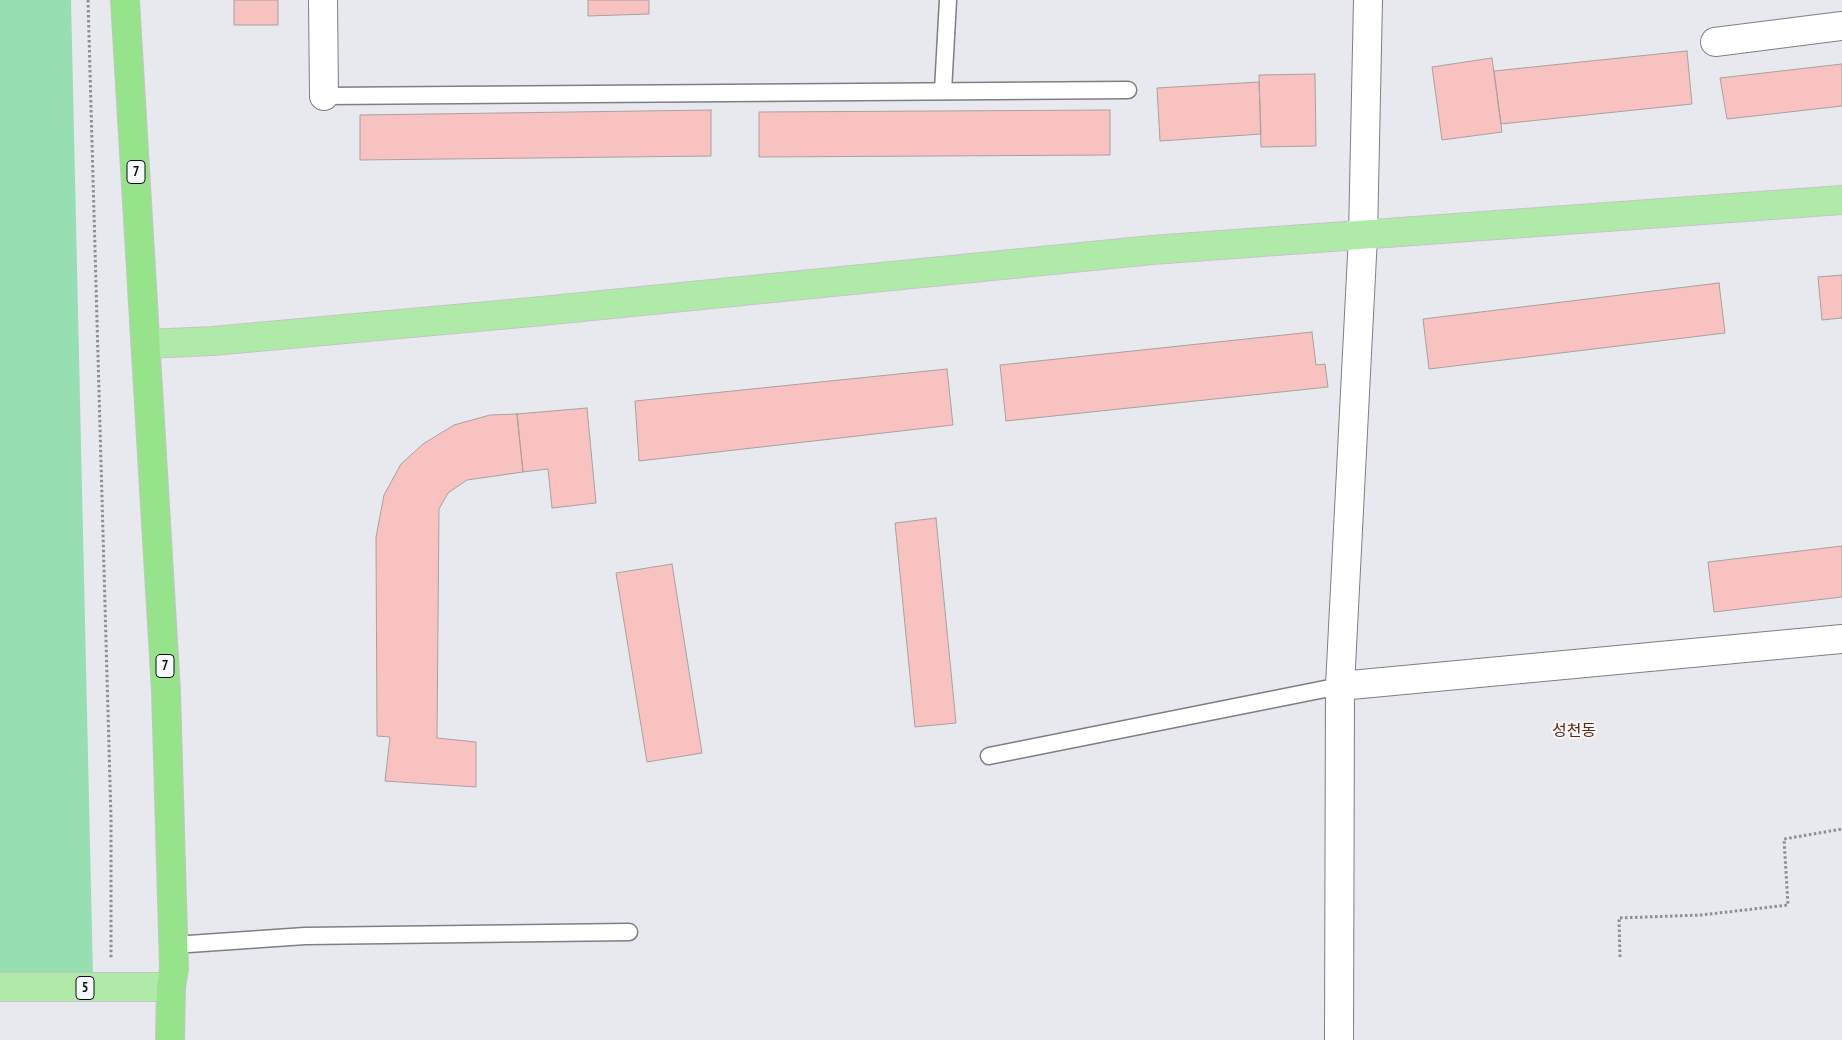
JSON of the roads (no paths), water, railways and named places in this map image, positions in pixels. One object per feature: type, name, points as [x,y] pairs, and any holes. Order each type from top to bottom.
[{"type":"highway","name":"7","points":[[125,0],[147,344],[166,691],[174,945],[174,969],[170,988]]},
{"type":"highway","points":[[170,988],[170,1040]]},
{"type":"main road","points":[[147,344],[213,341],[532,312],[1152,250],[1842,200]]},
{"type":"main road","name":"5","points":[[0,987],[170,988]]},
{"type":"street","points":[[323,0],[324,96]]},
{"type":"street","points":[[1339,1040],[1340,686],[1364,236],[1368,0]]},
{"type":"street","points":[[1716,42],[1842,26]]},
{"type":"street","points":[[1340,686],[1842,638]]},
{"type":"lane","points":[[943,91],[948,0]]},
{"type":"lane","points":[[324,96],[1128,90]]},
{"type":"lane","points":[[988,756],[1340,686]]},
{"type":"lane","points":[[174,945],[305,936],[629,932]]},
{"type":"district","name":"성천동","points":[[1574,731]]}]
